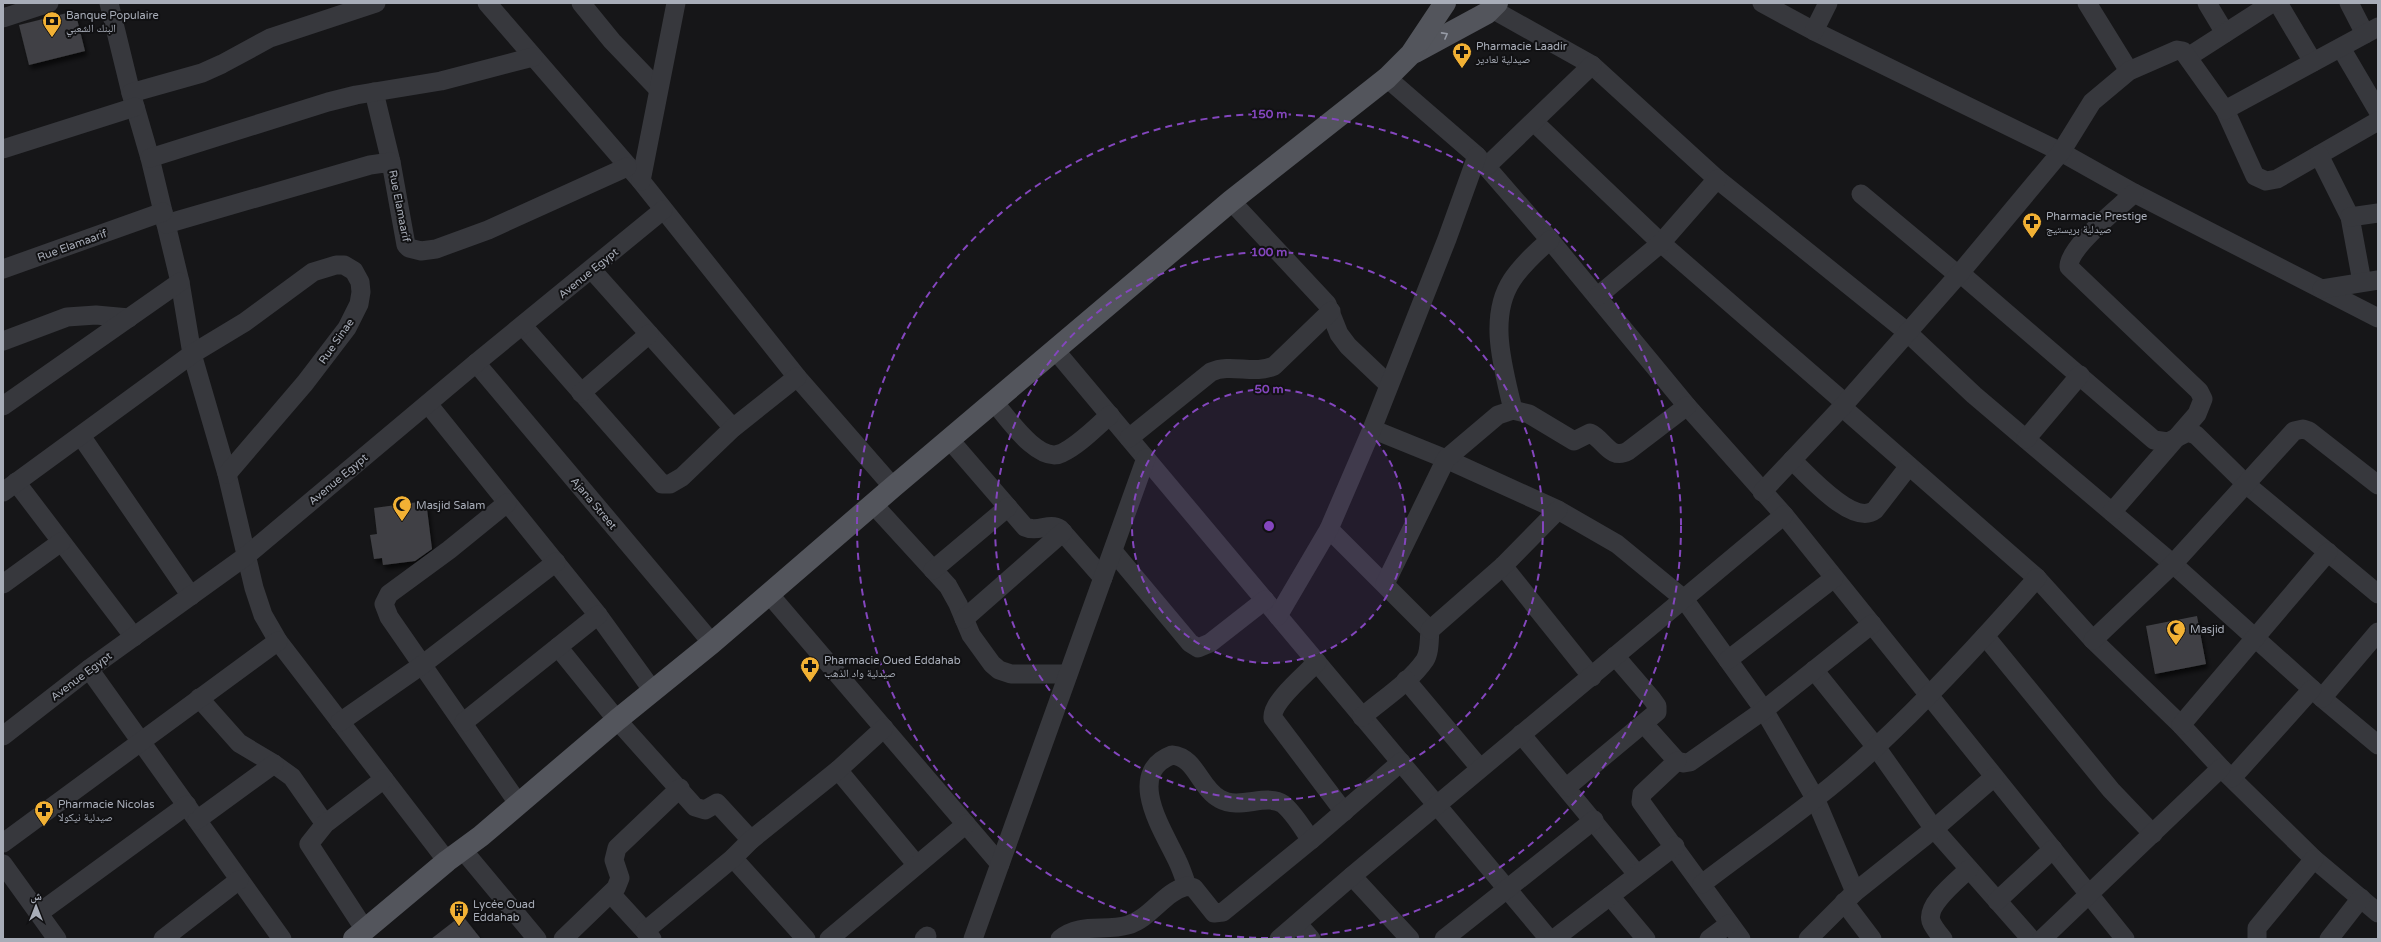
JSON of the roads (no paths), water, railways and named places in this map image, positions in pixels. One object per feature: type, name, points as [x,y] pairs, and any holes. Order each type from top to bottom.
[{"type":"main road","points":[[360,935],[454,855],[481,836],[617,720],[712,644],[949,439],[1231,201],[1387,78],[1411,54],[1445,3]]},
{"type":"main road","points":[[1449,3],[1461,14],[1493,7]]},
{"type":"main road","points":[[1411,54],[1493,7]]},
{"type":"street","points":[[10,12],[49,3]]},
{"type":"street","points":[[109,3],[133,100],[150,158],[180,282],[192,354],[227,474],[246,556],[262,615],[278,641],[384,779],[454,855],[537,939]]},
{"type":"street","points":[[3,149],[133,100],[222,64],[270,38],[376,3]]},
{"type":"street","points":[[487,3],[641,182],[797,377],[893,487]]},
{"type":"street","points":[[581,3],[612,42],[658,89]]},
{"type":"street","points":[[641,182],[676,3]]},
{"type":"street","points":[[1762,3],[1814,31],[2061,152],[2134,193],[2378,318]]},
{"type":"street","points":[[1814,31],[1828,3]]},
{"type":"street","points":[[2087,3],[2129,71]]},
{"type":"street","points":[[2208,3],[2225,33]]},
{"type":"street","points":[[2188,57],[2272,3]]},
{"type":"street","points":[[2278,3],[2313,62]]},
{"type":"street","points":[[2225,110],[2372,31],[2349,3]]},
{"type":"street","points":[[1493,7],[1592,65],[1717,179],[1907,332],[1974,395],[2173,564],[2317,694],[2378,745]]},
{"type":"street","points":[[2340,48],[2378,111]]},
{"type":"street","points":[[1762,492],[1843,405],[1959,274],[2061,152],[2092,102],[2129,71],[2177,50],[2183,51],[2225,110],[2255,176],[2266,181],[2277,179],[2378,121]]},
{"type":"street","points":[[150,158],[328,102],[374,92],[441,81],[533,57]]},
{"type":"street","points":[[1278,616],[1329,529],[1372,429],[1388,384],[1447,239],[1482,161],[1534,122],[1592,65]]},
{"type":"street","points":[[1387,78],[1482,161],[1550,240],[1688,406],[1762,492],[1784,515],[2125,939]]},
{"type":"street","points":[[374,92],[391,162]]},
{"type":"street","points":[[1534,122],[1661,243],[1843,405],[1909,466],[2038,578],[2093,640],[2181,725],[2314,859],[2378,913]]},
{"type":"street","points":[[2319,155],[2350,217],[2370,281],[2322,289]]},
{"type":"street","name":"Rue Elamaarif","points":[[3,269],[164,218],[370,165],[391,162],[406,245],[409,248],[421,251],[436,249],[488,230],[627,167]]},
{"type":"street","points":[[1598,296],[1661,243],[1717,179]]},
{"type":"street","points":[[2112,512],[2200,410],[2202,402],[2201,393],[2069,267],[2070,258],[2080,244],[2134,193]]},
{"type":"street","points":[[1861,194],[2080,375],[2154,440],[2160,443],[2172,441],[2186,433],[2194,434],[2247,485],[2378,594]]},
{"type":"street","points":[[1231,201],[1331,310],[1336,327],[1344,340],[1388,384]]},
{"type":"street","name":"Avenue Egypt","points":[[5,729],[246,556],[476,363],[592,270],[663,210]]},
{"type":"street","points":[[2350,217],[2378,213]]},
{"type":"street","points":[[1513,410],[1501,351],[1499,332],[1502,309],[1511,281],[1550,240]]},
{"type":"street","name":"Rue Sinae","points":[[9,487],[192,354],[245,322],[313,272],[326,267],[344,266],[358,276],[361,285],[360,298],[346,328],[305,383],[227,474]]},
{"type":"street","points":[[592,270],[733,428]]},
{"type":"street","points":[[3,406],[180,282]]},
{"type":"street","points":[[1129,438],[1211,372],[1223,368],[1265,369],[1274,366],[1331,310]]},
{"type":"street","points":[[3,341],[67,317],[96,315],[129,318]]},
{"type":"street","points":[[523,326],[662,484],[670,484],[682,477],[733,428],[797,377]]},
{"type":"street","points":[[581,393],[649,334]]},
{"type":"street","points":[[1056,350],[1549,939]]},
{"type":"street","name":"Ajana Street","points":[[476,363],[712,644]]},
{"type":"street","points":[[2026,439],[2080,375]]},
{"type":"street","points":[[994,402],[1037,450],[1047,455],[1063,453],[1110,415]]},
{"type":"street","points":[[428,404],[598,615],[653,691]]},
{"type":"street","points":[[1385,584],[1446,459],[1498,415],[1513,410],[1529,414],[1543,421],[1569,440],[1576,441],[1584,434],[1590,433],[1595,435],[1612,453],[1619,455],[1628,451],[1688,406]]},
{"type":"street","points":[[1372,429],[1446,459],[1558,510],[1617,544],[1684,599],[1764,710],[1815,798],[1849,897],[1872,939]]},
{"type":"street","points":[[2093,640],[2173,564],[2247,485],[2288,436],[2303,429],[2322,440],[2378,485]]},
{"type":"street","points":[[80,436],[191,596]]},
{"type":"street","points":[[949,439],[1028,528],[1037,530],[1054,526],[1063,532],[1103,578]]},
{"type":"street","points":[[973,939],[1146,458]]},
{"type":"street","points":[[1792,460],[1845,508],[1861,514],[1867,514],[1874,510],[1909,466]]},
{"type":"street","points":[[9,487],[61,542],[134,637]]},
{"type":"street","points":[[507,503],[449,550],[389,594],[385,601],[386,612],[422,665],[464,722],[518,803]]},
{"type":"street","points":[[873,504],[933,570],[953,595],[971,635],[988,660],[999,670],[1011,674],[1068,674]]},
{"type":"street","points":[[933,570],[1008,507]]},
{"type":"street","points":[[1362,716],[1406,680],[1425,660],[1428,651],[1430,630],[1504,566],[1558,510]]},
{"type":"street","points":[[1279,939],[1480,768],[1592,677],[1615,656],[1784,515]]},
{"type":"street","points":[[1329,529],[1430,630]]},
{"type":"street","points":[[964,618],[1063,532]]},
{"type":"street","points":[[3,584],[61,542]]},
{"type":"street","points":[[1113,551],[1190,643],[1198,648],[1210,643],[1265,600]]},
{"type":"street","points":[[2181,725],[2254,636],[2328,552]]},
{"type":"street","points":[[340,722],[422,665],[556,562]]},
{"type":"street","points":[[1504,566],[1592,677]]},
{"type":"street","points":[[1728,660],[1834,578]]},
{"type":"street","points":[[1702,884],[1815,798],[1876,747],[1986,636],[2038,578]]},
{"type":"street","points":[[769,594],[1000,864]]},
{"type":"street","points":[[464,722],[598,615]]},
{"type":"street","points":[[1644,724],[1677,761],[1687,763],[1695,759],[1764,710],[1872,624]]},
{"type":"street","points":[[2042,939],[2153,834],[2227,773],[2317,694],[2378,632]]},
{"type":"street","points":[[1986,636],[2111,790],[2153,834]]},
{"type":"street","points":[[3,843],[278,641]]},
{"type":"street","points":[[558,646],[617,720],[699,809],[705,810],[717,803],[751,840]]},
{"type":"street","points":[[1567,787],[1655,714],[1657,706],[1615,656]]},
{"type":"street","points":[[1317,662],[1280,700],[1274,708],[1273,718],[1344,812]]},
{"type":"street","points":[[89,669],[282,939]]},
{"type":"street","points":[[1814,670],[1876,747],[1934,829],[2031,939]]},
{"type":"street","points":[[1406,680],[1480,768]]},
{"type":"street","points":[[199,698],[239,743],[274,764],[292,777],[325,824]]},
{"type":"street","points":[[612,895],[648,935],[751,840],[838,770],[884,728]]},
{"type":"street","points":[[1521,734],[1567,787],[1638,874]]},
{"type":"street","points":[[1187,886],[1178,861],[1150,805],[1149,788],[1152,774],[1158,764],[1172,755],[1185,758],[1213,794],[1219,799],[1237,803],[1273,800],[1282,804],[1311,840]]},
{"type":"street","points":[[1677,761],[1641,798],[1641,802],[1675,846],[1741,939]]},
{"type":"street","points":[[1060,939],[1068,933],[1076,930],[1127,925],[1141,919],[1177,890],[1187,886],[1194,888],[1211,911],[1219,913],[1230,907],[1311,840],[1401,762]]},
{"type":"street","points":[[39,913],[192,812],[274,764]]},
{"type":"street","points":[[838,770],[916,864]]},
{"type":"street","points":[[1808,939],[1849,897],[1934,829],[1994,777]]},
{"type":"street","points":[[360,935],[309,846],[311,839],[325,824],[384,779]]},
{"type":"street","points":[[563,939],[612,895],[620,878],[614,860],[617,848],[680,788]]},
{"type":"street","points":[[1444,939],[1508,890],[1594,820]]},
{"type":"street","points":[[829,939],[916,864],[966,824]]},
{"type":"street","points":[[1554,939],[1675,846]]},
{"type":"street","points":[[1997,901],[2053,849]]},
{"type":"street","points":[[733,858],[806,939]]},
{"type":"street","points":[[2257,939],[2257,928],[2314,859]]},
{"type":"street","points":[[3,865],[57,939]]},
{"type":"street","points":[[1943,939],[1931,920],[1932,911],[1936,902],[1969,869]]},
{"type":"street","points":[[1352,876],[1410,939]]},
{"type":"street","points":[[163,939],[239,880]]},
{"type":"street","points":[[1610,896],[1646,939]]},
{"type":"street","points":[[2329,939],[2361,898]]},
{"type":"street","points":[[1298,924],[1311,939]]},
{"type":"street","points":[[1709,939],[1729,924]]},
{"type":"place","name":"Banque Populaire البنك الشعبي","points":[[52,38]]},
{"type":"place","name":"Pharmacie Laadir صيدلية لعادير","points":[[1462,69]]},
{"type":"place","name":"Pharmacie Prestige صيدلية بريستيج","points":[[2032,239]]},
{"type":"place","name":"Masjid Salam","points":[[402,522]]},
{"type":"place","name":"Masjid","points":[[2176,646]]},
{"type":"place","name":"Pharmacie Oued Eddahab صيدلية واد الذهب","points":[[810,683]]},
{"type":"place","name":"Pharmacie Nicolas صيدلية نيكولا","points":[[44,827]]},
{"type":"place","name":"Lycée Ouad Eddahab","points":[[459,927]]}]
